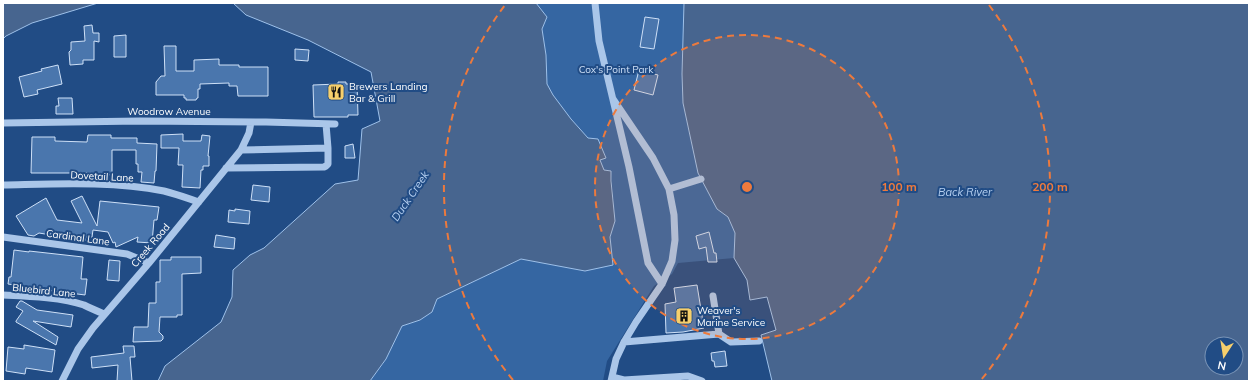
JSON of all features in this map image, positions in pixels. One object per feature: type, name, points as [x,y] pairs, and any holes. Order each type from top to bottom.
[{"type":"street","points":[[595,3],[600,41],[630,166],[648,264],[662,284]]},
{"type":"street","points":[[614,100],[653,158],[669,190],[674,215],[675,240],[672,261],[662,284],[624,342],[616,359],[612,379],[624,380],[688,376],[702,381]]},
{"type":"street","name":"Woodrow Avenue","points":[[3,123],[140,121],[335,124]]},
{"type":"street","name":"Creek Road","points":[[62,381],[78,349],[104,314],[149,263],[241,150],[249,133],[251,122]]},
{"type":"street","points":[[226,168],[324,167],[328,164],[326,124]]},
{"type":"street","points":[[241,150],[328,148]]},
{"type":"street","points":[[669,190],[701,179]]},
{"type":"street","name":"Dovetail Lane","points":[[3,185],[64,184],[125,186],[165,192],[199,202]]},
{"type":"street","name":"Cardinal Lane","points":[[3,237],[127,254],[149,263]]},
{"type":"street","name":"Bluebird Lane","points":[[3,295],[32,296],[69,301],[104,314]]},
{"type":"street","points":[[713,296],[719,334]]},
{"type":"street","points":[[624,342],[719,334],[731,342],[759,341]]},
{"type":"green space","name":"Cox's Point Park","points":[[536,3],[684,3],[682,75],[683,103],[692,146],[717,209],[728,217],[735,233],[734,258],[678,263],[672,274],[654,286],[607,361],[603,381],[370,381],[383,364],[402,326],[420,320],[432,312],[437,299],[521,259],[585,271],[610,242],[615,221],[611,172],[604,171],[600,160],[606,158],[598,139],[588,138],[571,119],[553,95],[547,84],[546,55],[542,29],[547,17]]},
{"type":"water","points":[[3,3],[98,3],[32,23],[3,39]]},
{"type":"water","name":"Duck Creek","points":[[233,3],[536,3],[547,17],[542,29],[546,55],[547,84],[553,95],[571,119],[588,138],[598,139],[606,158],[600,160],[604,170],[611,171],[615,221],[610,237],[613,265],[585,271],[521,259],[437,299],[432,312],[420,320],[402,326],[386,359],[370,381],[158,381],[165,366],[221,322],[232,297],[233,270],[250,255],[264,248],[335,184],[358,180],[362,129],[380,121],[371,72],[308,40],[246,15]]},
{"type":"water","name":"Back River","points":[[684,3],[1249,3],[1249,381],[772,381],[761,335],[776,330],[767,297],[750,300],[747,280],[734,258],[735,233],[728,217],[717,209],[698,173],[683,103],[682,74]]},
{"type":"building","points":[[645,17],[659,19],[654,49],[640,47]]},
{"type":"building","points":[[92,25],[93,33],[99,33],[99,42],[94,41],[94,60],[83,60],[83,64],[70,65],[69,52],[71,50],[71,42],[85,41],[84,26]]},
{"type":"building","points":[[126,35],[126,57],[114,57],[114,36]]},
{"type":"building","points":[[164,46],[176,46],[176,71],[194,71],[194,60],[219,59],[219,65],[268,67],[268,96],[238,96],[237,86],[229,86],[229,83],[200,84],[200,89],[198,89],[198,98],[196,100],[186,100],[184,95],[156,95],[156,82],[161,76],[165,76]]},
{"type":"building","points":[[295,49],[309,50],[308,61],[295,60]]},
{"type":"building","points":[[58,65],[62,84],[37,90],[38,94],[24,97],[19,77]]},
{"type":"building","points":[[639,70],[658,75],[653,95],[634,90]]},
{"type":"building","name":"Brewers Landing Bar & Grill","points":[[338,82],[357,84],[358,115],[348,115],[348,117],[314,117],[313,85],[338,84]]},
{"type":"building","points":[[58,98],[72,98],[73,114],[56,114],[56,106],[59,106]]},
{"type":"building","points":[[183,134],[183,141],[201,141],[202,135],[210,136],[208,156],[209,166],[203,166],[203,170],[201,170],[200,188],[182,187],[183,165],[178,165],[179,148],[161,148],[161,135]]},
{"type":"building","points":[[88,135],[111,135],[111,138],[137,138],[137,143],[157,144],[154,183],[141,182],[142,172],[138,172],[138,164],[136,164],[136,150],[112,150],[112,175],[86,173],[31,173],[32,137],[55,137],[55,141],[87,142]]},
{"type":"building","points":[[353,144],[355,158],[345,158],[345,146]]},
{"type":"building","points":[[253,185],[270,187],[269,202],[251,200]]},
{"type":"building","points":[[82,196],[97,226],[100,201],[159,207],[157,220],[154,220],[152,243],[137,242],[138,237],[116,247],[115,242],[113,243],[108,232],[93,230],[92,237],[86,237],[85,241],[75,239],[75,236],[51,233],[51,235],[39,233],[34,236],[28,235],[16,216],[46,198],[57,220],[82,223],[71,201]]},
{"type":"building","points":[[235,209],[250,211],[249,224],[228,222],[229,210],[235,211]]},
{"type":"building","points":[[709,232],[714,253],[716,253],[717,262],[708,262],[706,247],[699,249],[696,236]]},
{"type":"building","points":[[216,235],[235,238],[234,249],[214,247]]},
{"type":"building","points":[[14,250],[83,257],[81,279],[87,279],[85,295],[68,293],[68,296],[60,294],[60,292],[8,284],[9,277],[11,277]]},
{"type":"building","points":[[171,257],[201,257],[201,273],[182,274],[182,315],[177,315],[177,317],[160,317],[159,332],[163,336],[163,339],[161,341],[133,342],[134,327],[148,327],[149,303],[156,303],[156,282],[160,282],[160,260],[171,260]]},
{"type":"building","points":[[109,260],[120,261],[119,281],[107,280]]},
{"type":"building","name":"Weaver's Marine Service","points":[[697,285],[704,328],[683,332],[666,333],[665,304],[676,302],[674,288]]},
{"type":"building","points":[[20,301],[37,310],[73,315],[71,327],[33,321],[58,337],[56,345],[16,322],[23,311],[16,307]]},
{"type":"building","points":[[24,345],[55,350],[52,372],[26,368],[25,374],[6,371],[8,347],[24,349]]},
{"type":"building","points":[[123,346],[134,346],[135,357],[130,357],[132,381],[117,381],[118,365],[92,368],[91,357],[124,353]]},
{"type":"building","points":[[725,351],[727,366],[715,367],[714,361],[712,361],[711,353]]},
{"type":"place","name":"Brewers Landing Bar & Grill","points":[[336,92]]},
{"type":"place","name":"Weaver's Marine Service","points":[[684,316]]}]
